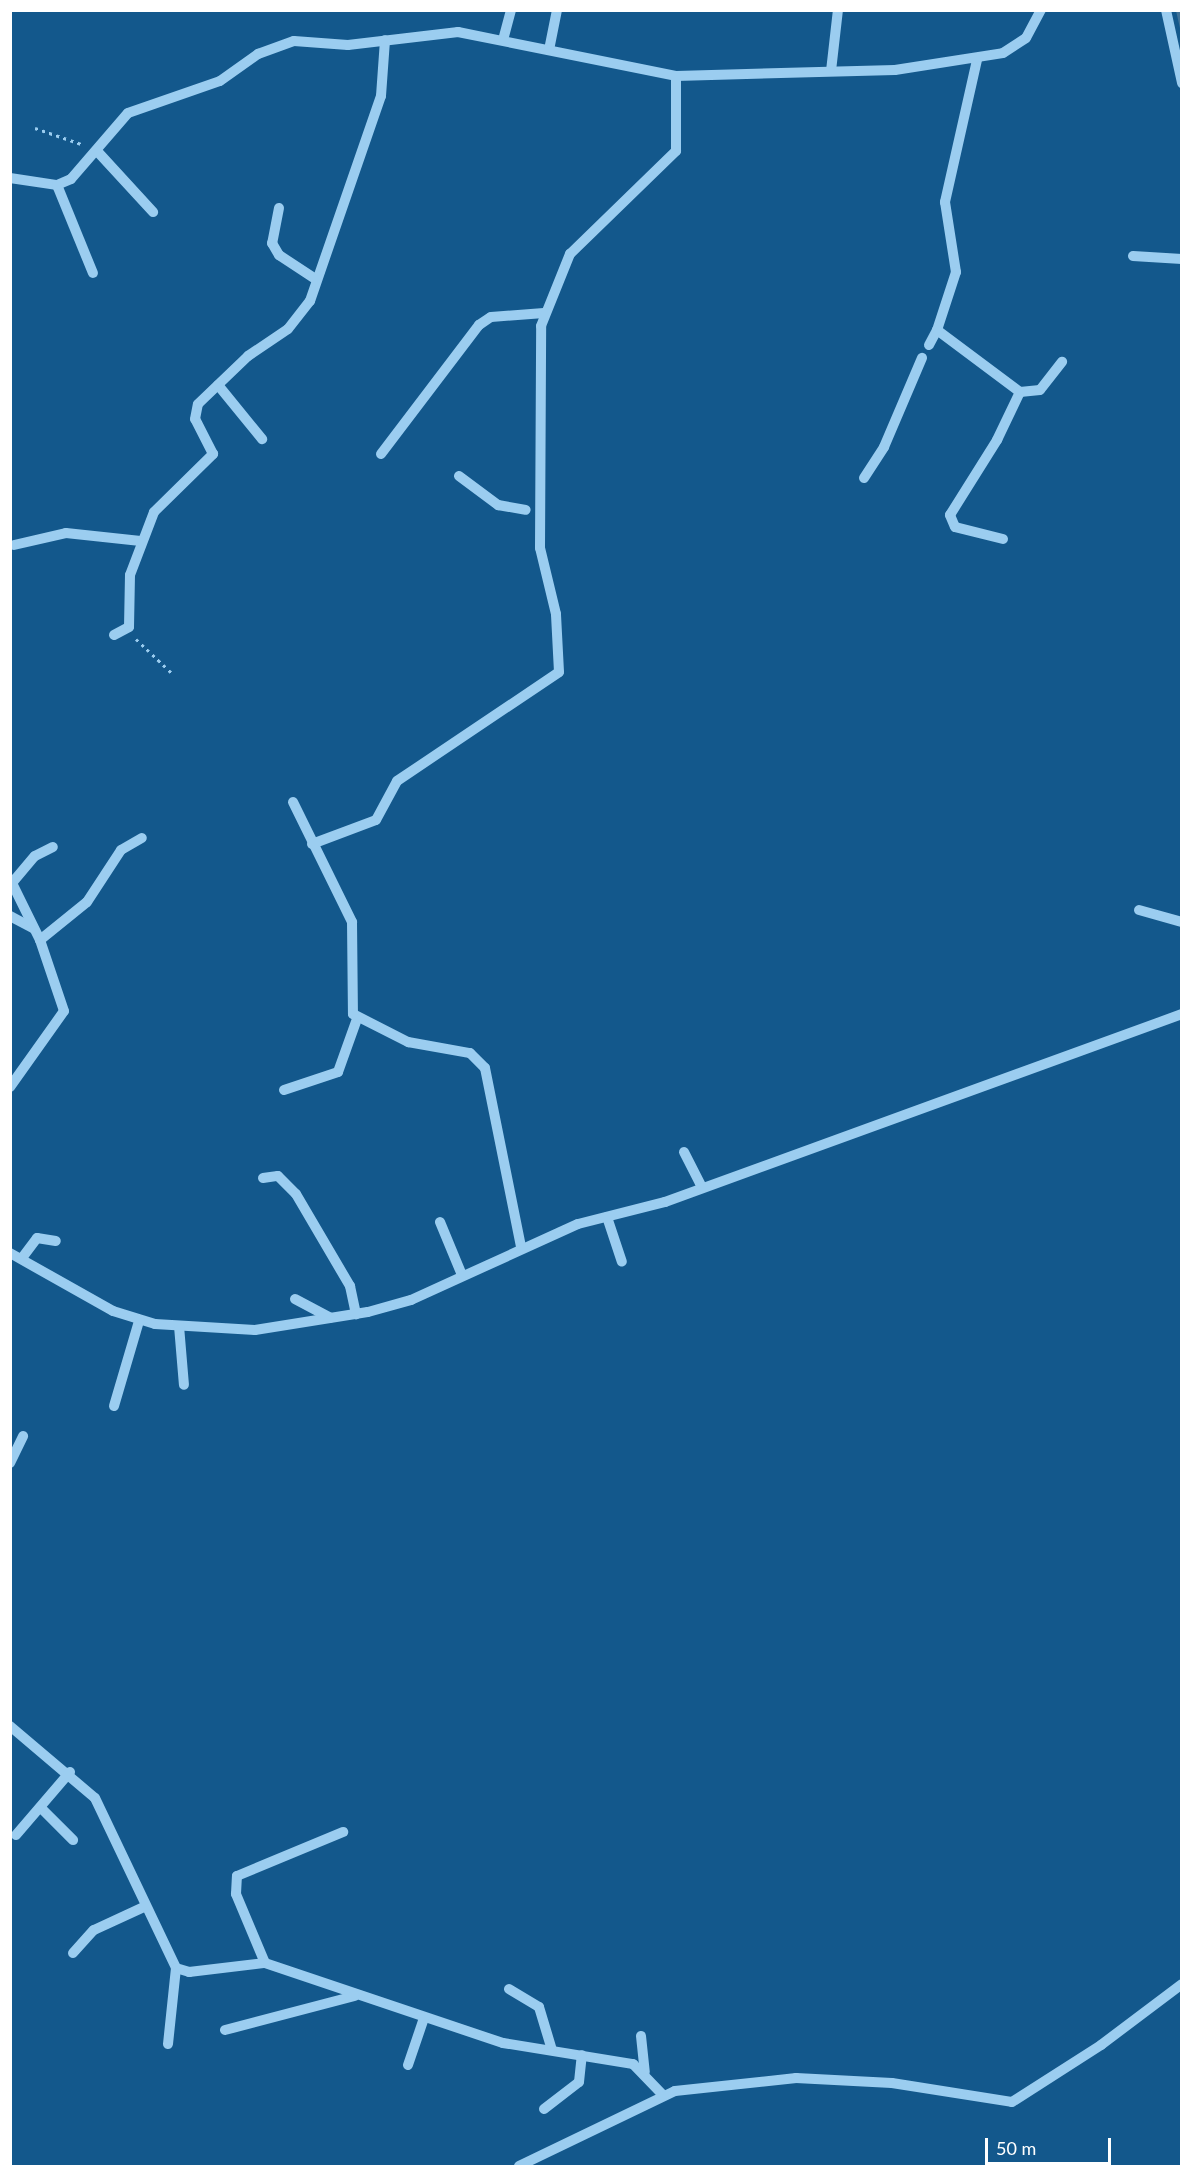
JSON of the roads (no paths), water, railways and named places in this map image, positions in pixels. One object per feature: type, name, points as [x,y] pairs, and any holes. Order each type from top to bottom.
[{"type":"street","points":[[503,40],[512,10]]},
{"type":"street","points":[[549,50],[557,10]]},
{"type":"street","points":[[831,71],[838,10]]},
{"type":"street","points":[[10,178],[57,185],[71,179],[128,113],[220,81],[276,45],[385,40],[458,32],[676,76],[831,71],[977,60],[1019,44],[1041,10]]},
{"type":"street","points":[[1166,10],[1182,83]]},
{"type":"street","points":[[114,635],[127,630],[129,583],[141,541],[165,498],[213,454],[195,412],[218,385],[300,317],[317,280],[381,96],[385,40]]},
{"type":"street","points":[[929,345],[938,330],[957,273],[945,202],[977,60]]},
{"type":"street","points":[[312,844],[376,820],[397,781],[559,672],[556,614],[533,511],[544,313],[570,254],[676,151],[676,76]]},
{"type":"street","points":[[98,149],[153,212]]},
{"type":"street","points":[[57,185],[93,273]]},
{"type":"street","points":[[279,208],[272,243],[279,255],[317,280]]},
{"type":"street","points":[[1133,256],[1182,259]]},
{"type":"street","points":[[381,454],[480,325],[491,317],[544,313]]},
{"type":"street","points":[[938,330],[1020,392],[1040,390],[1062,362]]},
{"type":"street","points":[[864,478],[922,358]]},
{"type":"street","points":[[218,385],[262,438]]},
{"type":"street","points":[[1003,539],[955,527],[950,515],[998,440],[1020,392]]},
{"type":"street","points":[[459,476],[498,505],[533,511]]},
{"type":"street","points":[[14,545],[66,533],[141,541]]},
{"type":"street","points":[[294,802],[312,844],[352,922],[350,1003],[357,1019],[408,1042],[470,1053],[480,1060],[494,1100],[521,1247]]},
{"type":"street","points":[[40,940],[87,902],[121,850],[142,838]]},
{"type":"street","points":[[10,1087],[64,1011],[40,940],[11,881],[35,856],[53,847]]},
{"type":"street","points":[[1139,910],[1182,922]]},
{"type":"street","points":[[10,916],[35,929]]},
{"type":"street","points":[[10,1253],[22,1257],[140,1321],[179,1326],[255,1330],[356,1314],[411,1300],[521,1247],[702,1187],[1182,1014]]},
{"type":"street","points":[[284,1090],[338,1072],[357,1019]]},
{"type":"street","points":[[684,1152],[702,1187]]},
{"type":"street","points":[[263,1178],[278,1176],[296,1194],[350,1286],[356,1314]]},
{"type":"street","points":[[607,1217],[622,1262]]},
{"type":"street","points":[[440,1222],[462,1275]]},
{"type":"street","points":[[22,1257],[37,1238],[56,1241]]},
{"type":"street","points":[[295,1299],[330,1318]]},
{"type":"street","points":[[114,1406],[140,1321]]},
{"type":"street","points":[[179,1326],[184,1384]]},
{"type":"street","points":[[10,1463],[23,1436]]},
{"type":"street","points":[[10,1726],[70,1772],[95,1798],[176,1968],[168,2044]]},
{"type":"street","points":[[16,1835],[42,1809],[70,1772]]},
{"type":"street","points":[[42,1809],[73,1840]]},
{"type":"street","points":[[265,1963],[236,1894],[237,1876],[343,1832]]},
{"type":"street","points":[[73,1953],[94,1930],[146,1906]]},
{"type":"street","points":[[176,1968],[189,1972],[265,1963],[503,2043],[582,2055],[648,2074]]},
{"type":"street","points":[[519,2166],[660,2090],[796,2078],[892,2083],[1012,2102],[1101,2045],[1182,1984]]},
{"type":"street","points":[[509,1989],[539,2007],[552,2050]]},
{"type":"street","points":[[225,2030],[357,1995]]},
{"type":"street","points":[[408,2065],[424,2018]]},
{"type":"street","points":[[641,2036],[648,2074],[660,2090]]},
{"type":"street","points":[[544,2109],[579,2082],[582,2055]]},
{"type":"waterway","points":[[1178,10],[1182,28]]}]
